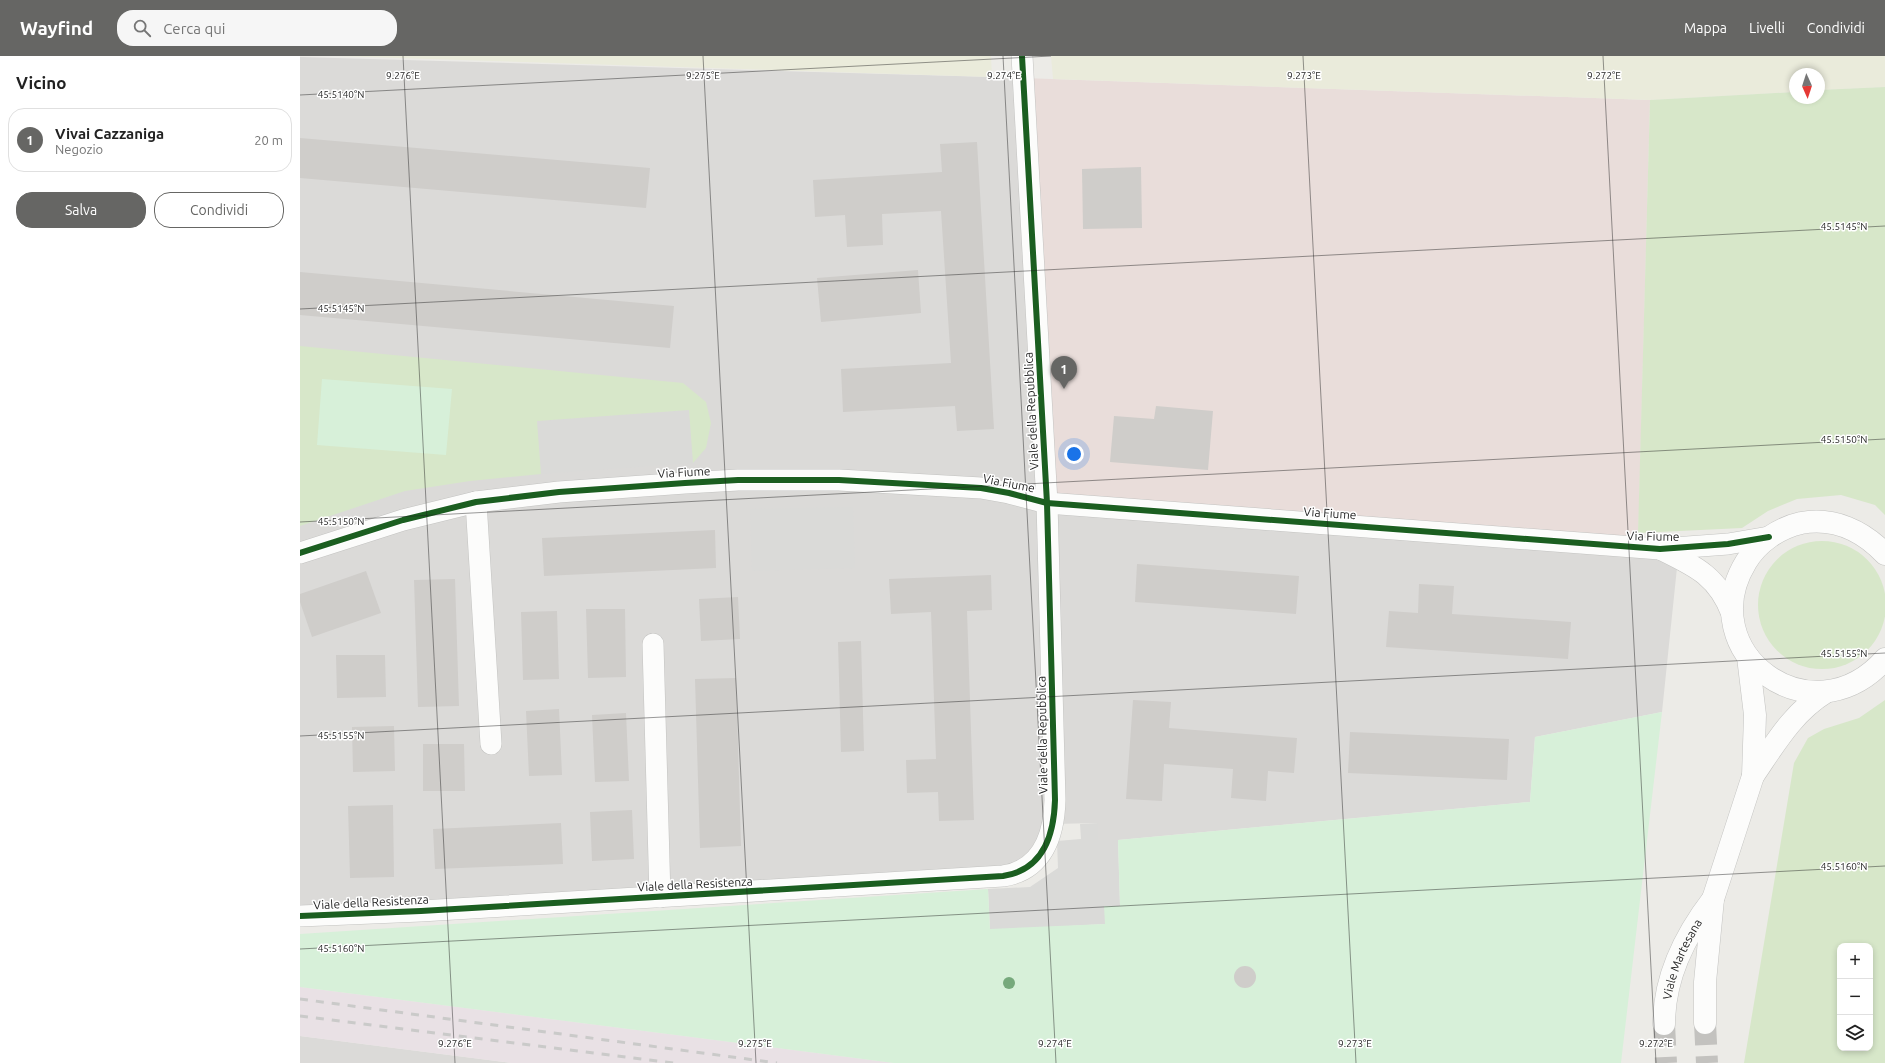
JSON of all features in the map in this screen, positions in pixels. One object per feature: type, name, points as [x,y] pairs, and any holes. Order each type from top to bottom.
[{"type":"street","name":"Viale della Repubblica","points":[[1022,56],[1047,503],[1055,814]]},
{"type":"street","name":"Via Fiume","points":[[300,553],[403,520],[476,502],[559,492],[677,483],[812,479],[981,488],[1014,494],[1047,503],[1660,549],[1728,544],[1768,537]]},
{"type":"street","points":[[476,502],[491,744]]},
{"type":"street","points":[[1885,554],[1865,536],[1838,524],[1809,522],[1795,525],[1768,537],[1748,557],[1741,570],[1732,598],[1732,614],[1735,629],[1748,657],[1758,669],[1779,683],[1803,691],[1826,692],[1844,688],[1861,681],[1876,670],[1885,659]]},
{"type":"street","name":"Via Fiume","points":[[1660,549],[1692,564],[1713,580],[1726,598],[1732,614]]},
{"type":"street","points":[[652,644],[660,897]]},
{"type":"street","name":"Viale Martesana","points":[[1705,1023],[1704,982],[1713,899],[1753,776],[1755,715],[1748,657]]},
{"type":"street","name":"Viale Martesana","points":[[1753,776],[1796,715],[1811,701],[1826,692]]},
{"type":"street","name":"Viale della Resistenza","points":[[300,916],[660,897],[1012,874],[1029,866],[1044,849],[1052,833],[1055,814]]},
{"type":"street","name":"Viale Martesana","points":[[1664,1024],[1667,994],[1680,954],[1694,924],[1713,899]]},
{"type":"shaded area","points":[[300,57],[1023,78],[1047,503],[1678,558],[1662,712],[1535,737],[1530,802],[1118,840],[1098,840],[1097,823],[1054,824],[1025,868],[300,916]]},
{"type":"shaded area","points":[[1023,78],[1650,100],[1638,548],[1047,503]]},
{"type":"shaded area","points":[[689,410],[693,463],[541,474],[537,421]]},
{"type":"shaded area","points":[[853,507],[855,568],[752,571],[750,509]]},
{"type":"shaded area","points":[[1098,823],[1098,840],[1118,840],[1120,906],[1105,924],[990,930],[988,889],[1030,887],[1058,868],[1057,841],[1081,839],[1080,824]]},
{"type":"shaded area","points":[[300,987],[894,1063],[511,1063],[300,1036]]},
{"type":"shaded area","points":[[300,1036],[511,1063],[300,1063]]},
{"type":"green space","points":[[335,56],[991,56],[992,77]]},
{"type":"green space","points":[[1051,56],[1885,56],[1885,87],[1825,90],[1825,68],[1789,68],[1789,92],[1650,100],[1053,79]]},
{"type":"green space","points":[[1885,87],[1885,515],[1875,505],[1841,495],[1797,499],[1768,511],[1742,528],[1638,533],[1650,100],[1789,92],[1789,104],[1825,104],[1825,90]]},
{"type":"green space","points":[[300,346],[683,383],[706,402],[711,423],[706,448],[693,463],[689,410],[537,421],[541,474],[470,481],[405,491],[300,526]]},
{"type":"green space","points":[[322,379],[452,389],[446,455],[317,445]]},
{"type":"green space","points":[[1822,541],[1834,542],[1846,546],[1867,560],[1881,581],[1885,593],[1885,617],[1881,629],[1867,650],[1846,664],[1834,668],[1822,669],[1810,668],[1798,664],[1777,650],[1763,629],[1759,617],[1758,605],[1759,593],[1763,581],[1777,560],[1798,546],[1810,542]]},
{"type":"green space","points":[[1885,700],[1885,1063],[1744,1063],[1794,763],[1808,738],[1824,729],[1859,718]]},
{"type":"green space","points":[[1662,712],[1621,1063],[894,1063],[300,987],[300,934],[988,889],[990,929],[1105,924],[1104,906],[1120,906],[1118,840],[1530,802],[1535,737]]},
{"type":"building","points":[[300,138],[650,168],[646,208],[300,178]]},
{"type":"building","points":[[977,142],[994,429],[957,431],[955,406],[843,412],[841,369],[951,363],[941,211],[882,214],[883,245],[847,247],[845,215],[815,217],[813,180],[942,172],[940,144]]},
{"type":"building","points":[[1141,167],[1142,228],[1083,229],[1082,169]]},
{"type":"building","points":[[918,270],[921,313],[821,322],[817,278]]},
{"type":"building","points":[[300,272],[674,306],[670,348],[300,315]]},
{"type":"building","points":[[1156,406],[1213,411],[1208,470],[1110,462],[1114,416],[1154,419]]},
{"type":"building","points":[[715,530],[716,568],[544,576],[542,538]]},
{"type":"building","points":[[1137,564],[1299,576],[1296,614],[1135,602]]},
{"type":"building","points":[[366,571],[381,613],[312,637],[300,602],[300,594]]},
{"type":"building","points":[[991,575],[992,610],[967,611],[974,820],[939,821],[938,792],[907,793],[906,760],[936,759],[931,612],[891,614],[889,579]]},
{"type":"building","points":[[455,579],[459,706],[418,707],[414,580]]},
{"type":"building","points":[[1419,584],[1454,586],[1452,614],[1571,622],[1568,659],[1386,647],[1389,611],[1418,613]]},
{"type":"building","points":[[738,597],[740,639],[701,641],[699,599]]},
{"type":"building","points":[[586,609],[625,609],[626,677],[588,678]]},
{"type":"building","points":[[557,611],[559,679],[523,680],[521,612]]},
{"type":"building","points":[[861,641],[864,751],[841,752],[838,642]]},
{"type":"building","points":[[336,655],[385,655],[386,697],[337,698]]},
{"type":"building","points":[[736,678],[741,846],[700,848],[695,679]]},
{"type":"building","points":[[1133,700],[1171,702],[1169,728],[1297,738],[1294,773],[1268,771],[1266,801],[1231,798],[1233,769],[1164,764],[1162,801],[1126,799]]},
{"type":"building","points":[[559,709],[562,775],[529,776],[526,711]]},
{"type":"building","points":[[626,713],[629,781],[595,782],[592,715]]},
{"type":"building","points":[[394,726],[395,771],[353,772],[352,727]]},
{"type":"building","points":[[1350,732],[1509,739],[1507,780],[1348,773]]},
{"type":"building","points":[[423,744],[464,744],[465,791],[423,791]]},
{"type":"building","points":[[393,805],[394,877],[350,878],[348,806]]},
{"type":"building","points":[[632,810],[634,859],[592,861],[590,812]]},
{"type":"building","points":[[561,823],[563,864],[435,869],[433,829]]},
{"type":"building","points":[[1245,966],[1253,969],[1256,977],[1253,985],[1245,988],[1237,985],[1234,977],[1237,969]]},
{"type":"tunnel","points":[[1705,1023],[1707,1063]]},
{"type":"tunnel","points":[[1664,1024],[1666,1063]]},
{"type":"railway","points":[[300,999],[777,1063]]},
{"type":"railway","points":[[300,1016],[674,1063]]},
{"type":"cycle path","points":[[300,916],[421,911],[1003,876],[1028,867],[1037,859],[1049,838],[1055,800],[1047,503],[1022,56]]},
{"type":"cycle path","points":[[300,553],[403,520],[476,502],[559,492],[738,480],[839,480],[981,488],[1009,493],[1047,503],[1660,549],[1728,544],[1769,537]]},
{"type":"place","name":"Vivai Cazzaniga","points":[[1064,389]]}]
